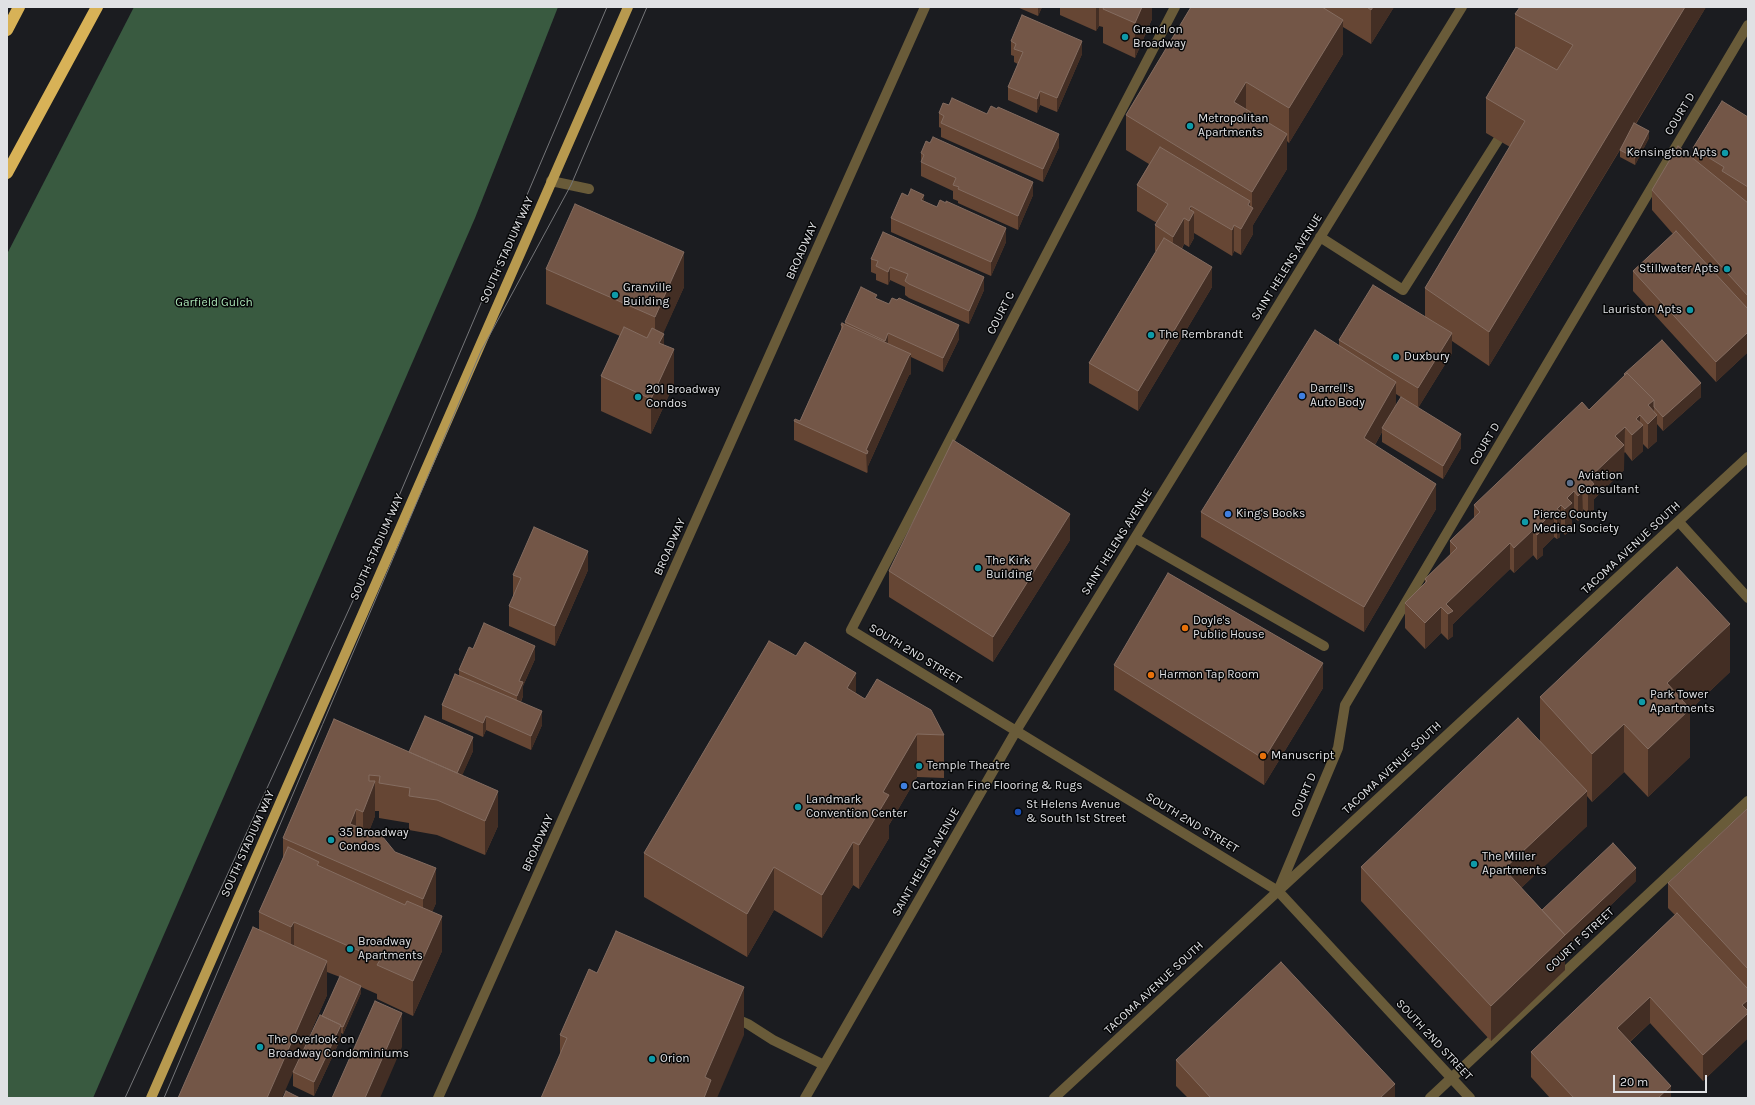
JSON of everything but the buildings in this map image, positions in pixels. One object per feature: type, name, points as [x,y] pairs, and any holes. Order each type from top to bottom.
[{"type":"highway","points":[[7,30],[19,7]]},
{"type":"highway","points":[[7,173],[97,7]]},
{"type":"main road","name":"SOUTH STADIUM WAY","points":[[151,1098],[628,7]]},
{"type":"street","name":"BROADWAY","points":[[438,1098],[925,7]]},
{"type":"street","name":"COURT C","points":[[851,630],[1175,7]]},
{"type":"street","name":"SAINT HELENS AVENUE","points":[[806,1098],[1016,731],[1462,7]]},
{"type":"street","name":"COURT D","points":[[1278,891],[1338,748],[1345,705],[1748,25]]},
{"type":"street","points":[[1320,237],[1403,290],[1498,140]]},
{"type":"street","points":[[551,181],[589,189]]},
{"type":"street","name":"TACOMA AVENUE SOUTH","points":[[1054,1098],[1748,457]]},
{"type":"street","points":[[1679,522],[1748,598]]},
{"type":"street","points":[[1135,538],[1324,646]]},
{"type":"street","name":"SOUTH 2ND STREET","points":[[851,630],[1278,891],[1470,1098]]},
{"type":"street","name":"COURT F STREET","points":[[1430,1098],[1748,801]]},
{"type":"street","points":[[720,1012],[748,1024],[773,1040],[824,1065]]},
{"type":"green space","name":"Garfield Gulch","points":[[134,7],[558,7],[475,218],[93,1098],[7,1098],[7,254]]},
{"type":"tram line","points":[[125,1098],[373,557],[607,7]]},
{"type":"tram line","points":[[164,1098],[481,351],[571,185],[647,7]]},
{"type":"place","name":"Grand on Broadway","points":[[1125,37]]},
{"type":"place","name":"Metropolitan Apartments","points":[[1190,126]]},
{"type":"place","name":"Kensington Apts","points":[[1725,153]]},
{"type":"place","name":"Stillwater Apts","points":[[1727,269]]},
{"type":"place","name":"Granville Building","points":[[615,295]]},
{"type":"place","name":"Lauriston Apts","points":[[1690,310]]},
{"type":"place","name":"The Rembrandt","points":[[1151,335]]},
{"type":"place","name":"Duxbury","points":[[1396,357]]},
{"type":"place","name":"Darrell's Auto Body","points":[[1302,396]]},
{"type":"place","name":"201 Broadway Condos","points":[[638,397]]},
{"type":"place","name":"Aviation Consultant","points":[[1570,483]]},
{"type":"place","name":"King's Books","points":[[1228,514]]},
{"type":"place","name":"Pierce County Medical Society","points":[[1525,522]]},
{"type":"place","name":"The Kirk Building","points":[[978,568]]},
{"type":"place","name":"Doyle's Public House","points":[[1185,628]]},
{"type":"place","name":"Harmon Tap Room","points":[[1151,675]]},
{"type":"place","name":"Park Tower Apartments","points":[[1642,702]]},
{"type":"place","name":"Manuscript","points":[[1263,756]]},
{"type":"place","name":"Temple Theatre","points":[[919,766]]},
{"type":"place","name":"Cartozian Fine Flooring & Rugs","points":[[904,786]]},
{"type":"place","name":"Landmark Convention Center","points":[[798,807]]},
{"type":"place","name":"St Helens Avenue & South 1st Street","points":[[1018,812]]},
{"type":"place","name":"35 Broadway Condos","points":[[331,840]]},
{"type":"place","name":"The Miller Apartments","points":[[1474,864]]},
{"type":"place","name":"Broadway Apartments","points":[[350,949]]},
{"type":"place","name":"The Overlook on Broadway Condominiums","points":[[260,1047]]},
{"type":"place","name":"Orion","points":[[652,1059]]}]
